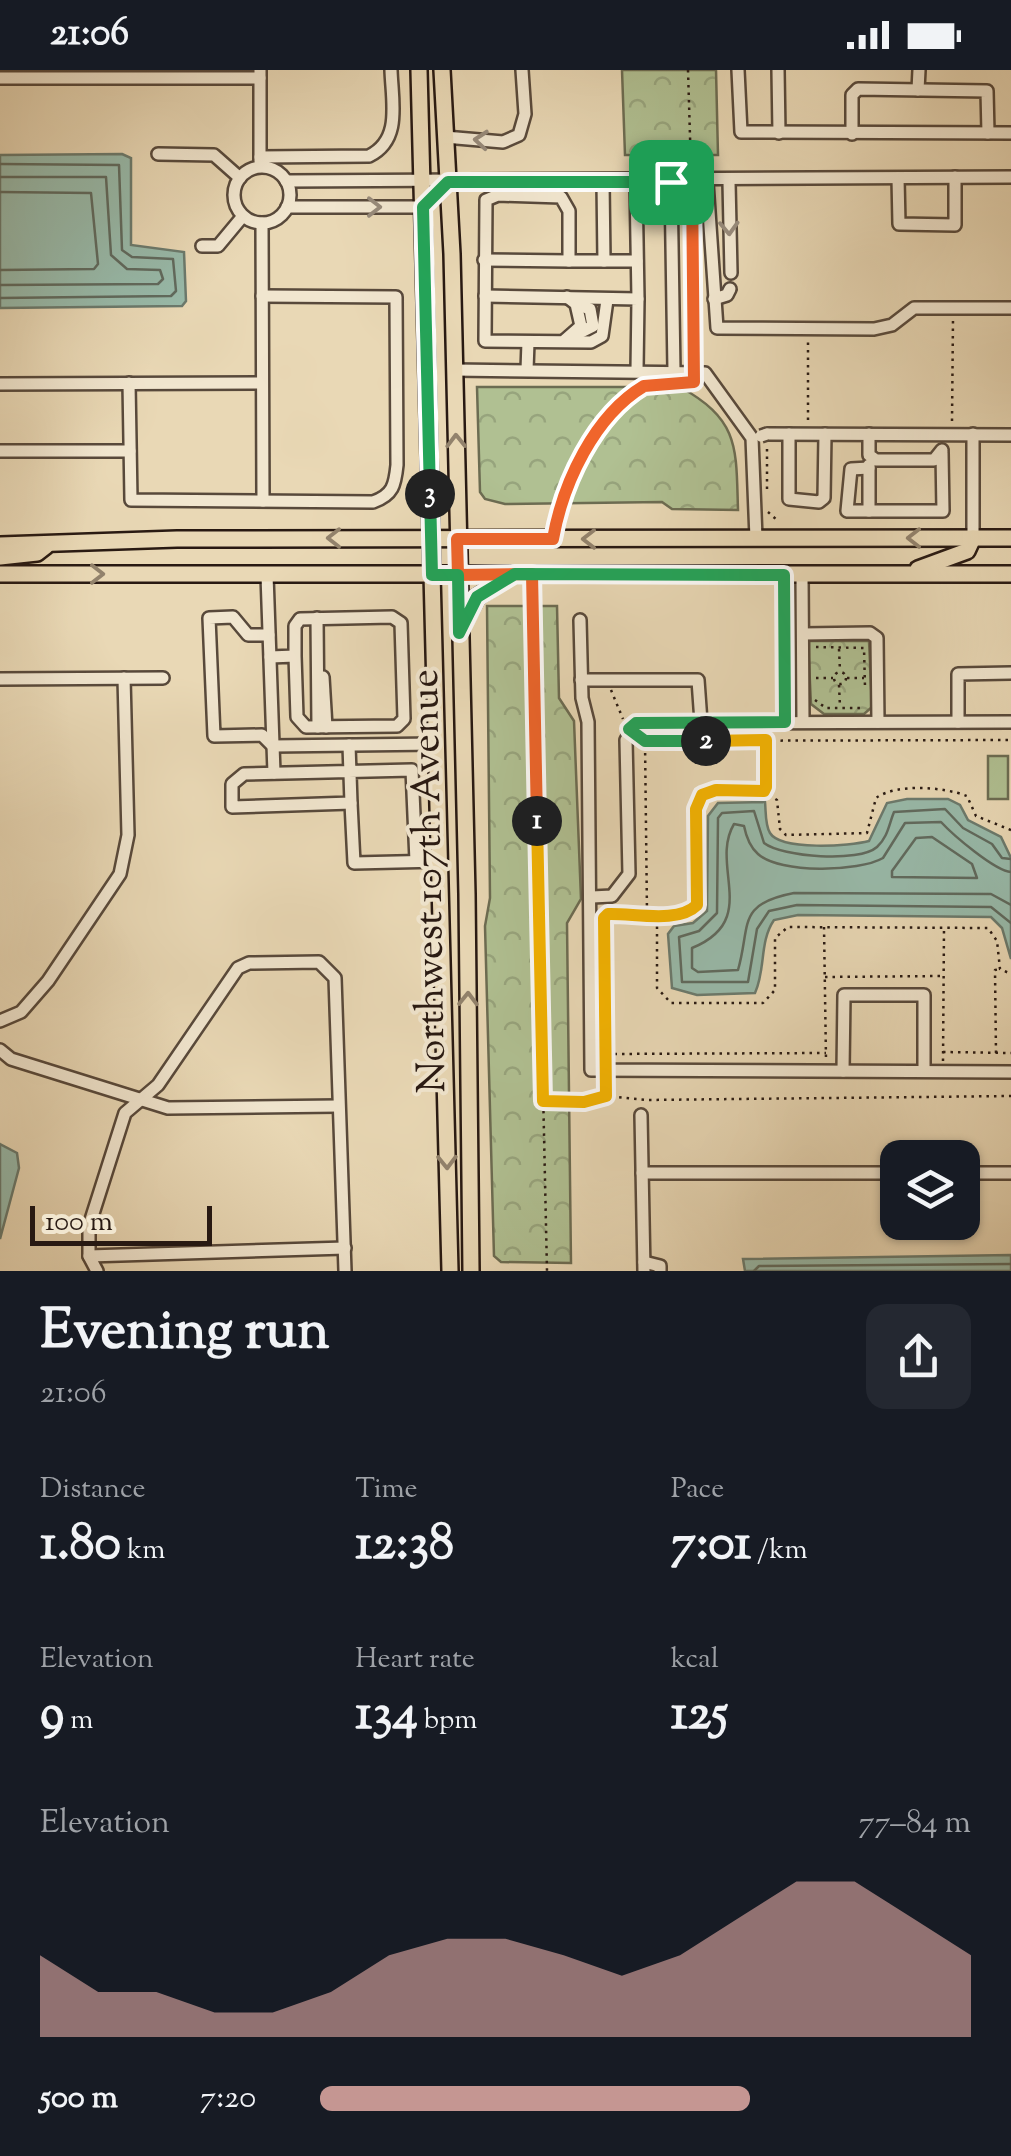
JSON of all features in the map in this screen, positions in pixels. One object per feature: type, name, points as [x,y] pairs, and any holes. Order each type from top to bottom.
[{"type":"main road","name":"Northwest 107th Avenue","points":[[419,70],[450,1271]]},
{"type":"main road","name":"Northwest 107th Avenue","points":[[442,70],[469,950],[470,1271]]},
{"type":"main road","points":[[0,546],[431,538],[1011,538]]},
{"type":"main road","points":[[905,574],[966,551],[972,538]]},
{"type":"main road","points":[[0,557],[37,553],[49,544]]},
{"type":"main road","points":[[0,574],[1011,574]]},
{"type":"main road","points":[[459,633],[477,597],[515,574]]},
{"type":"street","points":[[286,181],[287,207],[277,219],[262,223],[244,216],[234,194],[240,178],[260,162],[369,156],[382,150],[392,130],[391,70]]},
{"type":"street","points":[[445,137],[504,142],[519,134],[525,114],[522,70]]},
{"type":"street","points":[[738,70],[741,132],[1011,134]]},
{"type":"street","points":[[778,70],[779,133]]},
{"type":"street","points":[[918,70],[918,90]]},
{"type":"street","points":[[0,78],[260,74],[260,162]]},
{"type":"street","points":[[852,134],[854,91],[918,90],[986,91],[988,133]]},
{"type":"street","points":[[158,154],[214,155],[240,178]]},
{"type":"street","points":[[260,162],[286,181],[326,183],[1011,177]]},
{"type":"street","points":[[898,178],[899,224],[956,225],[956,177]]},
{"type":"street","points":[[287,207],[423,207],[448,182]]},
{"type":"street","points":[[603,182],[604,261]]},
{"type":"street","points":[[636,182],[637,370]]},
{"type":"street","points":[[671,182],[674,370]]},
{"type":"street","points":[[707,182],[716,328],[874,329],[892,326],[914,308],[1011,308]]},
{"type":"street","points":[[729,182],[731,273]]},
{"type":"street","points":[[326,183],[326,206]]},
{"type":"street","points":[[569,261],[569,211],[561,197],[498,196],[486,200],[485,341],[591,342],[602,336],[607,300]]},
{"type":"street","points":[[202,246],[218,246],[244,216]]},
{"type":"street","points":[[262,223],[263,501]]},
{"type":"street","points":[[484,260],[637,261]]},
{"type":"street","points":[[714,299],[727,295],[730,289]]},
{"type":"street","points":[[129,383],[131,500],[373,502],[391,492],[397,466],[396,297],[262,296]]},
{"type":"street","points":[[485,296],[638,299]]},
{"type":"street","points":[[561,342],[575,336],[581,326],[571,300]]},
{"type":"street","points":[[527,370],[528,342]]},
{"type":"street","points":[[454,370],[694,370],[712,380],[760,436],[756,538]]},
{"type":"street","points":[[0,384],[262,383]]},
{"type":"street","points":[[760,436],[947,430],[1011,435]]},
{"type":"street","points":[[869,468],[851,469],[847,511],[942,511],[942,452],[947,430]]},
{"type":"street","points":[[789,434],[789,499],[807,502],[824,498],[825,434]]},
{"type":"street","points":[[869,434],[869,511]]},
{"type":"street","points":[[972,434],[972,538]]},
{"type":"street","points":[[0,451],[130,451]]},
{"type":"street","points":[[869,454],[876,460],[934,460],[942,452]]},
{"type":"street","points":[[267,575],[274,773]]},
{"type":"street","points":[[784,575],[785,722]]},
{"type":"street","points":[[802,575],[803,722]]},
{"type":"street","points":[[269,636],[248,635],[234,617],[209,618],[214,736],[262,735],[273,746],[436,744]]},
{"type":"street","points":[[392,617],[401,623],[404,719],[398,726],[306,727],[297,717],[296,656],[295,626],[300,619],[392,617]]},
{"type":"street","points":[[317,618],[322,727]]},
{"type":"street","points":[[580,620],[581,680],[588,722],[591,1070],[1011,1072]]},
{"type":"street","points":[[803,634],[870,634],[877,638],[878,722]]},
{"type":"street","points":[[270,657],[296,656]]},
{"type":"street","points":[[958,722],[958,674],[1011,674]]},
{"type":"street","points":[[0,1021],[21,1012],[48,980],[120,874],[128,835],[124,678]]},
{"type":"street","points":[[0,679],[163,678]]},
{"type":"street","points":[[581,680],[698,680],[701,722]]},
{"type":"street","points":[[592,896],[612,896],[629,874],[629,729],[636,723],[1011,722]]},
{"type":"street","points":[[371,726],[372,744]]},
{"type":"street","points":[[349,745],[354,864],[440,861]]},
{"type":"street","points":[[351,804],[232,807],[232,784],[244,774],[412,770],[416,862]]},
{"type":"street","points":[[96,1271],[89,1256],[89,1226],[125,1113],[158,1084],[238,968],[249,963],[320,962],[335,978],[346,1271]]},
{"type":"street","points":[[844,1071],[844,995],[904,995],[924,996],[924,1071]]},
{"type":"street","points":[[0,1050],[11,1059],[168,1108],[338,1106]]},
{"type":"street","points":[[641,1115],[644,1267],[660,1266],[660,1271]]},
{"type":"street","points":[[642,1174],[880,1173]]},
{"type":"street","points":[[980,1173],[1011,1173]]},
{"type":"street","points":[[89,1256],[345,1248]]},
{"type":"path","points":[[688,70],[694,370]]},
{"type":"path","points":[[947,430],[953,308]]},
{"type":"path","points":[[553,539],[564,494],[583,454],[635,391],[653,383]]},
{"type":"path","points":[[532,574],[546,1271]]},
{"type":"path","points":[[814,647],[864,648],[865,693]]},
{"type":"path","points":[[839,647],[840,672],[846,678],[864,678]]},
{"type":"path","points":[[814,662],[814,678],[834,678],[840,672]]},
{"type":"path","points":[[834,678],[840,684],[840,708]]},
{"type":"path","points":[[840,684],[846,678]]},
{"type":"path","points":[[611,680],[611,692],[629,729],[645,741],[1011,740]]},
{"type":"path","points":[[803,696],[814,695],[826,708],[865,707]]},
{"type":"path","points":[[764,791],[766,740]]},
{"type":"path","points":[[645,741],[647,913]]},
{"type":"path","points":[[606,1096],[604,918],[608,914],[647,913],[661,918],[690,912],[697,905],[696,809],[702,795],[716,790],[764,791],[777,800],[780,829],[786,835],[866,833],[876,798],[893,790],[954,791],[966,796],[976,816],[1011,830]]},
{"type":"path","points":[[661,918],[657,924],[657,988],[671,1003],[762,1003],[774,990],[774,938],[788,926],[988,928],[997,941],[1000,968]]},
{"type":"path","points":[[824,927],[826,1071]]},
{"type":"path","points":[[942,1098],[944,927]]},
{"type":"path","points":[[1000,968],[1011,974]]},
{"type":"path","points":[[996,1053],[995,970],[1000,968]]},
{"type":"path","points":[[826,977],[944,976]]},
{"type":"path","points":[[943,1052],[1011,1053]]},
{"type":"path","points":[[606,1054],[826,1053]]},
{"type":"path","points":[[543,1101],[584,1102],[606,1096],[646,1100],[1011,1096]]},
{"type":"green space","points":[[622,70],[716,70],[718,155],[625,155]]},
{"type":"green space","points":[[477,387],[680,387],[714,411],[731,438],[738,510],[672,509],[662,502],[505,504],[485,499],[480,492]]},
{"type":"green space","points":[[487,606],[557,606],[559,698],[574,721],[581,899],[567,923],[571,1263],[501,1262],[494,1256],[485,926],[490,898]]},
{"type":"green space","points":[[808,641],[869,641],[872,707],[864,714],[824,714],[811,704]]},
{"type":"green space","points":[[988,756],[1008,756],[1008,799],[988,799]]},
{"type":"water","points":[[122,154],[131,158],[131,245],[184,252],[186,301],[182,306],[0,308],[0,155]]},
{"type":"water","points":[[948,799],[960,805],[968,820],[1001,837],[1011,858],[1011,959],[1002,928],[991,917],[798,915],[774,920],[769,928],[755,993],[697,995],[672,988],[668,934],[674,926],[693,923],[707,911],[708,816],[718,803],[765,802],[767,826],[777,839],[801,845],[832,845],[869,841],[887,803]]},
{"type":"water","points":[[0,1144],[17,1153],[19,1168],[0,1239]]},
{"type":"water","points":[[1011,1255],[1011,1271],[745,1271],[743,1259]]},
{"type":"route","points":[[671,182],[448,182],[423,207],[432,575],[458,575],[459,633],[477,597],[486,588],[515,574],[532,574],[605,575],[784,575],[785,722],[636,723],[629,729],[645,741],[766,740],[766,787],[764,791],[716,790],[702,795],[696,809],[697,905],[690,912],[670,912],[661,918],[647,913],[608,914],[604,918],[606,1096],[584,1102],[543,1101],[541,879],[532,746],[532,574],[515,574],[458,575],[457,539],[553,539],[574,469],[635,391],[653,383],[694,382],[692,182],[671,182]]}]
